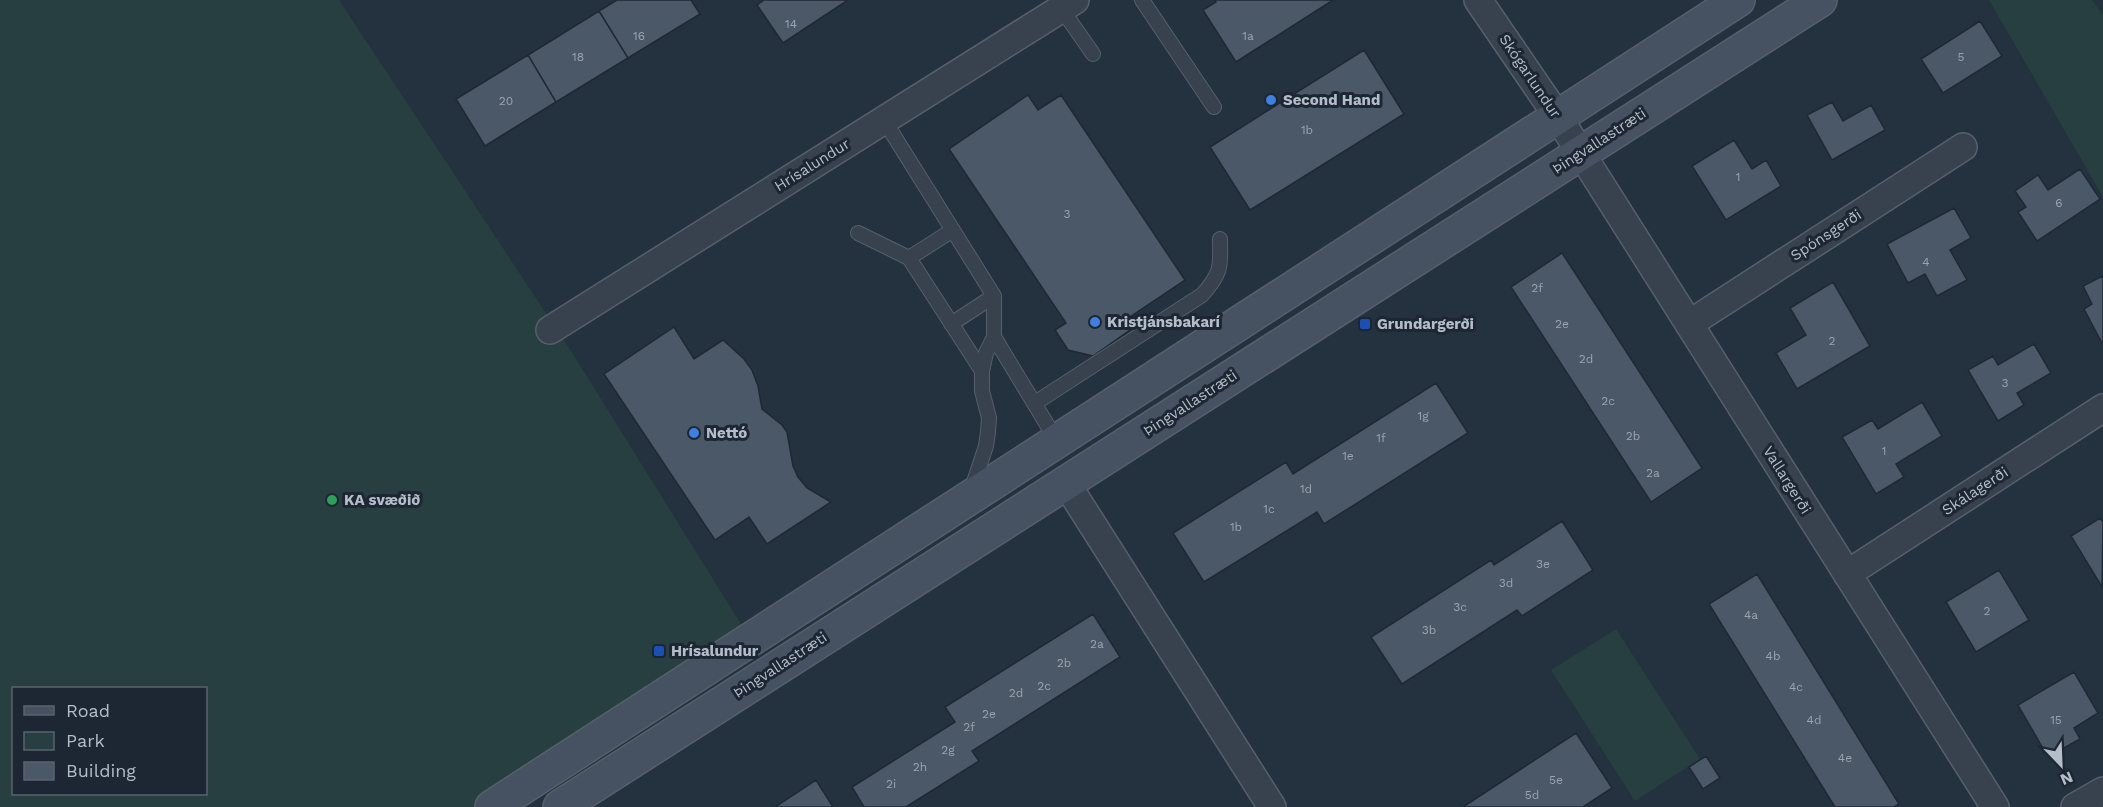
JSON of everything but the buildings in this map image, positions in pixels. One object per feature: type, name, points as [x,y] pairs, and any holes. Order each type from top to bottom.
[{"type":"main road","points":[[492,807],[1738,0]]},
{"type":"main road","name":"Þingvallastræti","points":[[560,807],[1820,0]]},
{"type":"street","name":"Skógarlundur","points":[[1478,0],[1580,153]]},
{"type":"street","name":"Hrísalundur","points":[[550,330],[1068,4]]},
{"type":"street","name":"Spónsgerði","points":[[1689,324],[1963,147]]},
{"type":"street","name":"Vallargerði","points":[[1580,153],[1995,807]]},
{"type":"street","name":"Skálagerði","points":[[1847,574],[2103,408]]},
{"type":"street","points":[[1058,441],[1072,479],[1272,807]]},
{"type":"street","points":[[2075,807],[2103,791]]},
{"type":"lane","points":[[1142,0],[1214,107]]},
{"type":"lane","points":[[1068,4],[1093,54]]},
{"type":"lane","points":[[884,120],[994,296],[994,337],[986,353],[982,371],[982,391],[989,418],[988,432],[986,446],[968,499]]},
{"type":"lane","points":[[909,258],[953,230]]},
{"type":"lane","points":[[858,233],[909,258],[982,371]]},
{"type":"lane","points":[[1035,403],[1202,295],[1216,281],[1221,261],[1220,239]]},
{"type":"lane","points":[[951,324],[994,296]]},
{"type":"lane","points":[[994,337],[1058,441]]},
{"type":"green space","name":"KA svæðið","points":[[0,0],[339,0],[573,354],[754,645],[492,807],[0,807]]},
{"type":"green space","points":[[1989,0],[2092,0],[2103,15],[2103,197]]},
{"type":"green space","points":[[1616,629],[1700,759],[1635,801],[1551,670]]},
{"type":"place","name":"Second Hand","points":[[1271,100]]},
{"type":"place","name":"Kristjánsbakarí","points":[[1095,322]]},
{"type":"place","name":"Grundargerði","points":[[1365,324]]},
{"type":"place","name":"Nettó","points":[[694,433]]},
{"type":"place","name":"KA svæðið","points":[[332,500]]},
{"type":"place","name":"Hrísalundur","points":[[659,651]]}]
